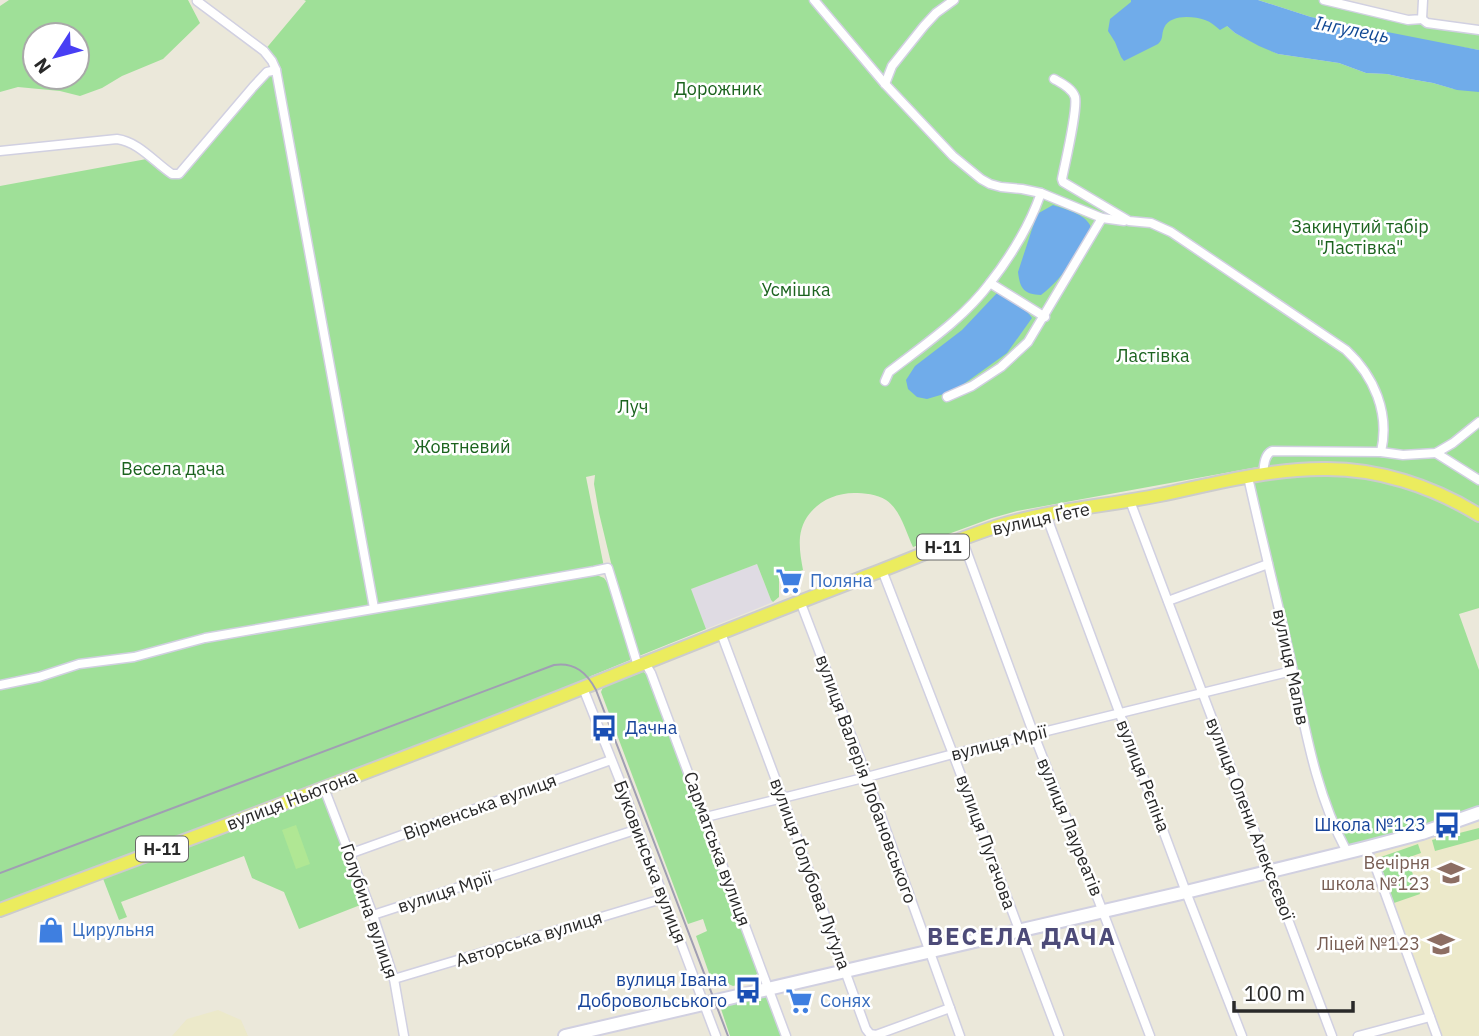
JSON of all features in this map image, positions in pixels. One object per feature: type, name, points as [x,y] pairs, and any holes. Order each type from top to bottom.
[{"type":"main road","name":"Н-11","points":[[1263,475],[1322,469],[1381,474],[1448,498],[1479,515]]},
{"type":"main road","name":"вулиця Ґете","points":[[583,688],[962,539],[1022,520],[1263,475]]},
{"type":"main road","name":"вулиця Ньютона","points":[[0,910],[583,688]]},
{"type":"street","points":[[814,0],[885,84],[953,156],[981,179],[1001,187],[1041,193],[1102,218],[1152,223],[1171,232],[1346,350],[1360,363],[1373,383],[1384,425],[1385,436],[1381,452]]},
{"type":"street","points":[[885,84],[892,66],[924,26],[954,0]]},
{"type":"street","points":[[1324,0],[1408,20],[1422,19],[1427,23],[1479,30]]},
{"type":"street","points":[[1422,19],[1423,0]]},
{"type":"street","points":[[0,685],[39,677],[79,664],[134,657],[205,638],[374,608],[276,70],[264,51],[197,1]]},
{"type":"street","points":[[0,151],[117,139],[136,145],[172,174],[179,174],[253,87],[267,72],[276,70]]},
{"type":"street","points":[[1054,79],[1068,88],[1075,97],[1062,179],[1129,221]]},
{"type":"street","points":[[885,381],[889,372],[942,331],[980,296],[1006,262],[1037,207],[1041,193]]},
{"type":"street","points":[[947,397],[972,386],[1001,367],[1028,342],[1102,218]]},
{"type":"street","points":[[990,283],[1045,317]]},
{"type":"street","points":[[1263,475],[1266,457],[1272,451],[1381,452],[1403,455],[1436,453],[1479,422]]},
{"type":"street","points":[[1436,453],[1479,480]]},
{"type":"street","name":"вулиця Мальв","points":[[1248,477],[1318,780],[1328,812],[1347,852]]},
{"type":"street","name":"вулиця Олени Алексєєвої","points":[[1130,501],[1332,1036]]},
{"type":"street","name":"вулиця Рєпіна","points":[[1046,515],[1242,1036]]},
{"type":"street","name":"вулиця Лауреатів","points":[[962,539],[1150,1036]]},
{"type":"street","points":[[1168,601],[1268,564]]},
{"type":"street","name":"Сарматська вулиця","points":[[374,608],[608,568],[641,665],[651,673],[786,1036]]},
{"type":"street","name":"вулиця Пугачова","points":[[882,570],[1059,1036]]},
{"type":"street","name":"вулиця Валерія Лобановського","points":[[800,601],[867,777],[960,1036]]},
{"type":"street","name":"вулиця Ґолубова Луґула","points":[[721,633],[866,1029],[870,1034],[876,1035],[950,1008]]},
{"type":"street","name":"вулиця Мрії","points":[[706,817],[1292,671]]},
{"type":"street","name":"Буковинська вулиця","points":[[583,688],[716,1036]]},
{"type":"street","name":"Вірменська вулиця","points":[[349,854],[611,760]]},
{"type":"street","name":"Голубина вулиця","points":[[324,788],[373,915],[394,979],[404,1036]]},
{"type":"street","points":[[565,1036],[614,1030],[704,1004],[1186,892],[1422,833],[1479,813]]},
{"type":"street","name":"вулиця Мрії","points":[[373,915],[638,829]]},
{"type":"street","points":[[1365,848],[1377,871],[1437,1036]]},
{"type":"street","name":"Авторська вулиця","points":[[394,979],[665,898]]},
{"type":"street","points":[[1358,1036],[1430,1017]]},
{"type":"shaded area","points":[[757,564],[773,602],[706,629],[690,589]]},
{"type":"shaded area","name":"Ліцей №123","points":[[1479,813],[1479,1036],[1437,1036],[1365,848]]},
{"type":"shaded area","points":[[218,1010],[241,1020],[248,1036],[172,1036],[187,1019]]},
{"type":"green space","points":[[9,0],[188,0],[200,23],[163,59],[80,96],[60,91],[91,91],[91,21],[21,21],[21,87],[0,92],[0,6]]},
{"type":"green space","points":[[304,0],[1198,0],[1235,33],[1278,54],[1339,63],[1366,73],[1387,74],[1454,89],[1479,89],[1479,608],[1459,614],[1479,670],[1479,813],[1347,852],[1328,812],[1248,477],[1263,466],[1017,511],[913,547],[899,515],[886,500],[862,493],[835,496],[818,505],[806,519],[800,537],[803,570],[779,580],[779,597],[773,602],[757,564],[691,589],[706,629],[639,656],[625,621],[599,513],[595,475],[586,477],[604,567],[594,574],[604,578],[609,585],[630,660],[591,676],[580,685],[0,905],[0,186],[152,158],[179,174],[272,70],[264,51],[306,1]]},
{"type":"green space","points":[[1258,0],[1324,0],[1479,30],[1479,50],[1438,47],[1311,17]]},
{"type":"green space","points":[[643,672],[649,674],[758,967],[752,981],[733,986],[710,976],[696,936],[707,931],[703,919],[688,924],[601,692],[603,687]]},
{"type":"green space","points":[[325,792],[368,902],[299,929],[284,892],[252,878],[244,856],[121,902],[127,917],[119,920],[102,876]]},
{"type":"green space","points":[[296,825],[310,864],[296,869],[282,830]]},
{"type":"green space","points":[[1479,828],[1479,839],[1435,851],[1432,840]]},
{"type":"green space","points":[[1418,844],[1421,853],[1407,858],[1420,894],[1394,903],[1378,858]]},
{"type":"green space","points":[[768,995],[784,1036],[730,1036],[721,1009]]},
{"type":"water","name":"Інгулець","points":[[1131,0],[1258,0],[1311,17],[1479,50],[1479,92],[1457,90],[1387,74],[1366,73],[1339,63],[1278,54],[1235,33],[1227,26],[1220,30],[1207,21],[1194,18],[1171,20],[1164,28],[1158,44],[1124,61],[1108,31],[1110,19]]},
{"type":"water","points":[[1053,205],[1082,216],[1092,230],[1076,257],[1056,281],[1041,295],[1027,292],[1020,283],[1018,272],[1037,214]]},
{"type":"water","points":[[997,293],[1026,310],[1032,318],[1007,353],[954,391],[927,399],[917,397],[908,389],[906,380],[915,366],[962,330]]},
{"type":"tram line","points":[[0,873],[554,665],[568,665],[589,678],[596,690],[728,1036]]},
{"type":"place","name":"Поляна","points":[[789,581]]},
{"type":"place","name":"Дачна","points":[[604,728]]},
{"type":"place","name":"Школа №123","points":[[1447,825]]},
{"type":"place","name":"Вечірня школа №123","points":[[1451,873]]},
{"type":"place","name":"Цирульня","points":[[51,930]]},
{"type":"place","name":"Ліцей №123","points":[[1441,944]]},
{"type":"place","name":"вулиця Івана Добровольського","points":[[748,990]]},
{"type":"place","name":"Сонях","points":[[799,1001]]},
{"type":"district","name":"ВЕСЕЛА ДАЧА","points":[[1022,937]]},
{"type":"park label","name":"Дорожник","points":[[718,89]]},
{"type":"park label","name":"Закинутий табір \"Ластівка\"","points":[[1360,237]]},
{"type":"park label","name":"Усмішка","points":[[796,290]]},
{"type":"park label","name":"Ластівка","points":[[1153,356]]},
{"type":"park label","name":"Луч","points":[[633,407]]},
{"type":"park label","name":"Жовтневий","points":[[462,447]]},
{"type":"park label","name":"Весела дача","points":[[173,469]]}]
